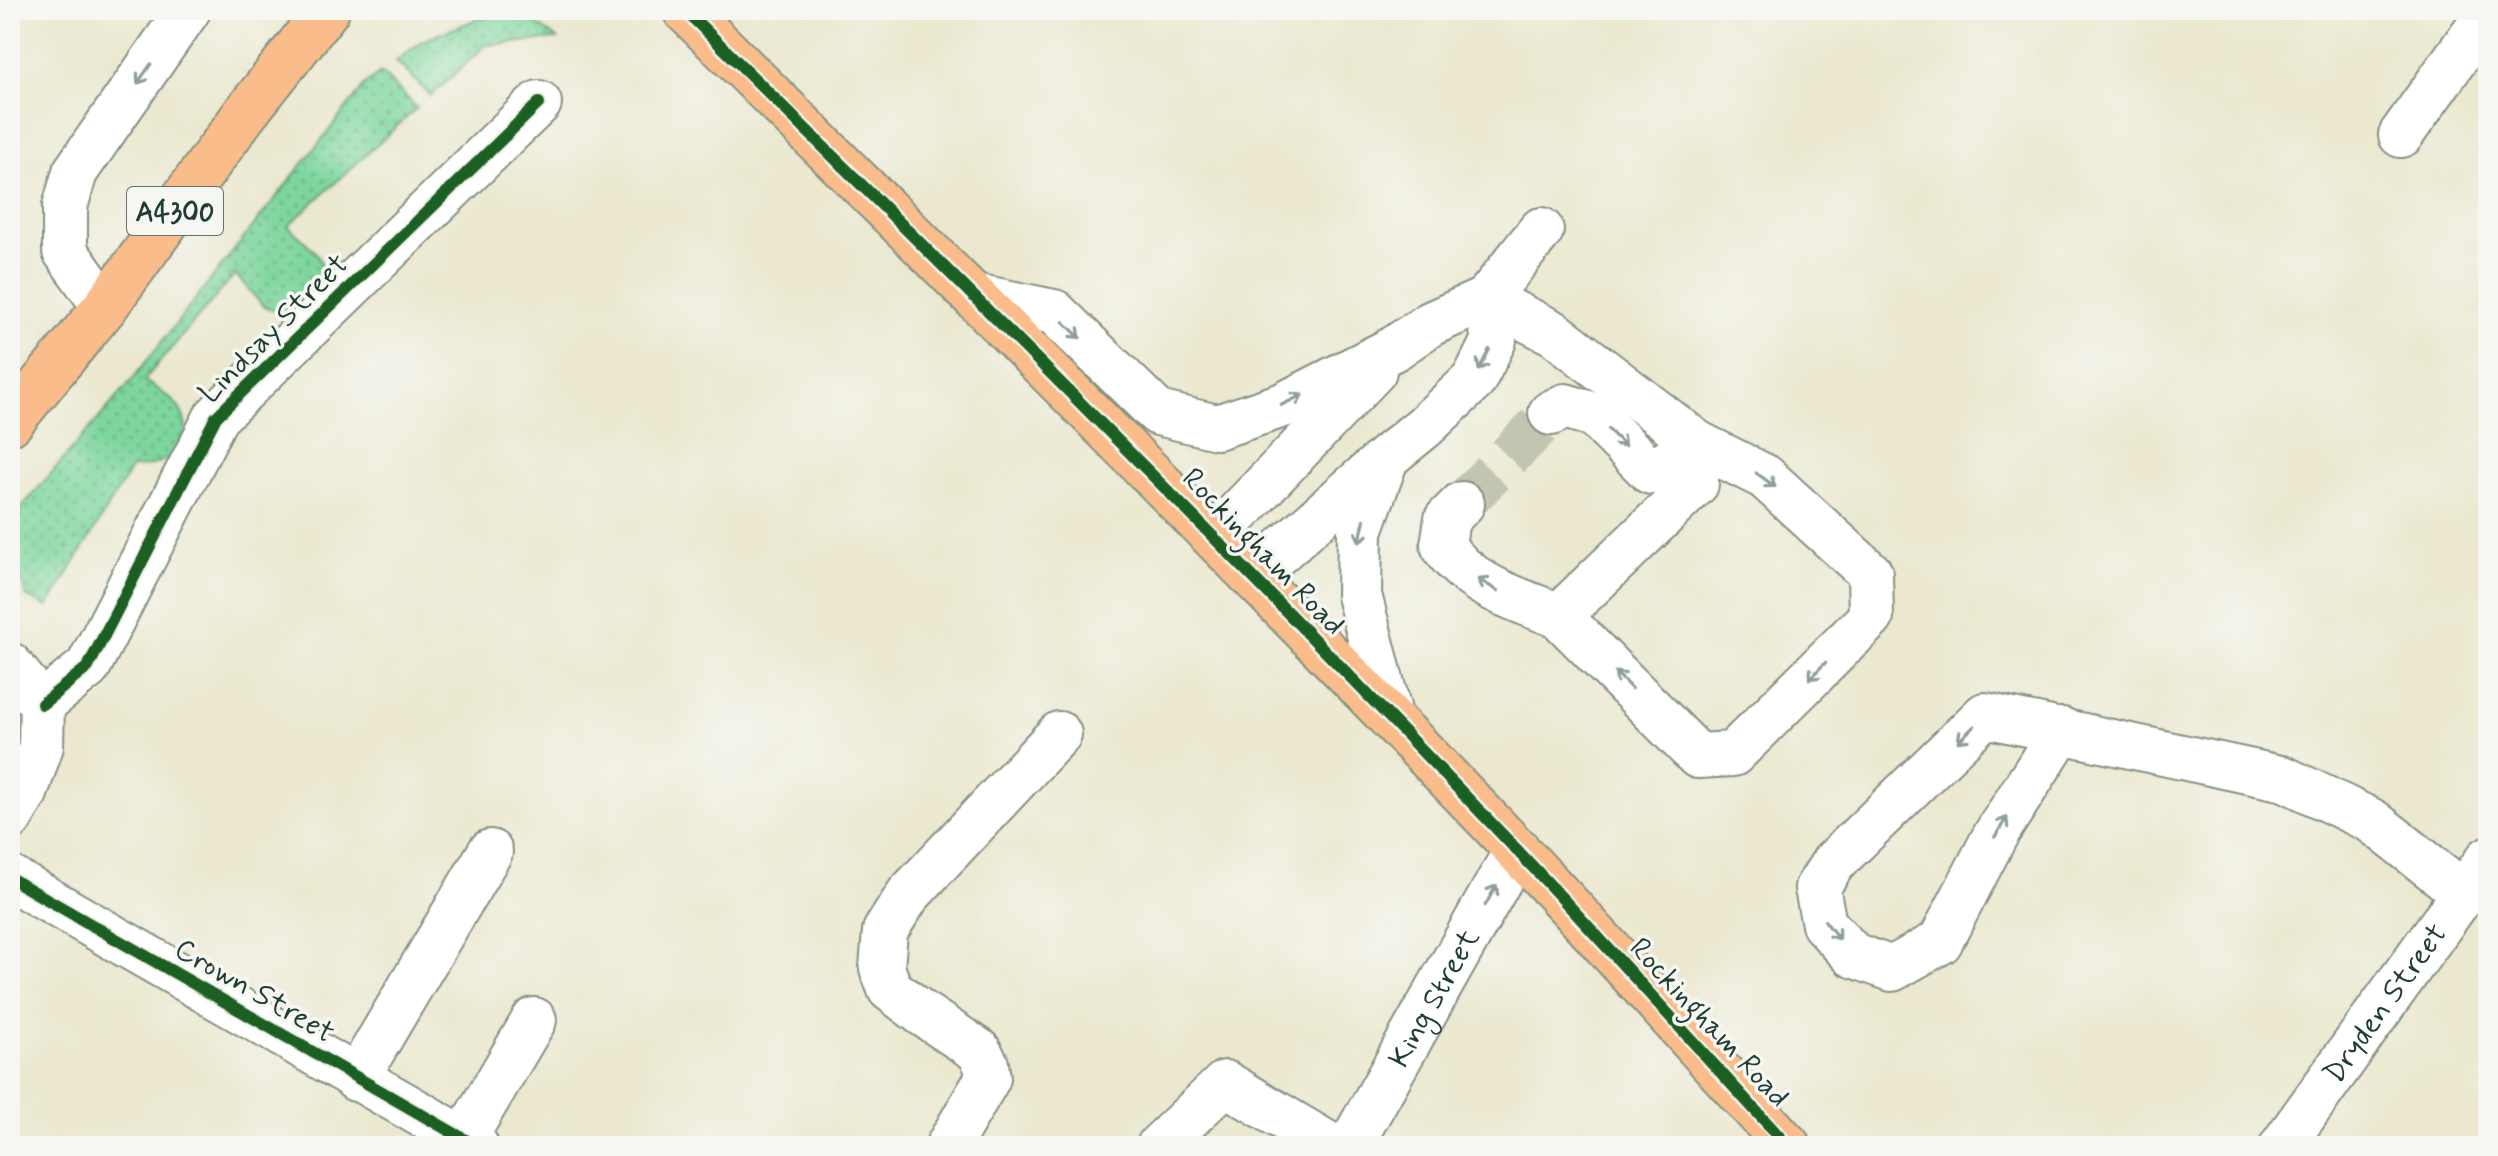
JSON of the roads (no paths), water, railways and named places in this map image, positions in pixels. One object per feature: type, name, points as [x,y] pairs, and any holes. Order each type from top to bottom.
[{"type":"main road","name":"A4300","points":[[10,423],[105,307],[244,115],[327,10]]},
{"type":"main road","name":"Rockingham Road","points":[[685,10],[1215,537],[1517,849],[1788,1146]]},
{"type":"street","points":[[105,307],[65,251],[65,207],[75,172],[188,10]]},
{"type":"street","points":[[2401,135],[2485,24]]},
{"type":"street","name":"Lindsay Street","points":[[42,704],[88,667],[216,417],[539,103]]},
{"type":"street","points":[[975,296],[1054,312],[1158,413],[1217,427],[1283,405],[1395,348],[1430,324],[1486,299],[1541,230]]},
{"type":"street","points":[[1462,504],[1447,519],[1443,545],[1454,563],[1493,590],[1559,616],[1698,756],[1733,754],[1871,617],[1870,573],[1765,477],[1697,443],[1554,333],[1486,299]]},
{"type":"street","points":[[1252,576],[1474,380],[1494,340],[1486,299]]},
{"type":"street","points":[[1215,537],[1395,348]]},
{"type":"street","points":[[1551,413],[1565,406],[1594,415],[1651,472],[1697,443]]},
{"type":"street","points":[[1559,616],[1696,484],[1697,443]]},
{"type":"street","points":[[1387,457],[1360,531],[1359,595],[1391,719]]},
{"type":"street","points":[[10,665],[42,704],[41,746],[25,793],[10,818]]},
{"type":"street","points":[[2062,730],[1996,834],[1940,942],[1892,969],[1853,955],[1824,924],[1817,888],[1833,863],[1985,715],[2062,730],[2285,779],[2476,876]]},
{"type":"street","points":[[948,1146],[988,1078],[986,1064],[979,1051],[890,989],[882,968],[885,931],[908,895],[1059,734]]},
{"type":"street","name":"King Street","points":[[1350,1146],[1517,849]]},
{"type":"street","points":[[356,1079],[490,852]]},
{"type":"street","name":"Dryden Street","points":[[2282,1146],[2476,876]]},
{"type":"street","name":"Crown Street","points":[[10,878],[470,1142]]},
{"type":"street","points":[[470,1142],[534,1020]]},
{"type":"street","points":[[1159,1146],[1225,1083],[1331,1146]]},
{"type":"tunnel","points":[[1462,504],[1551,413]]}]
